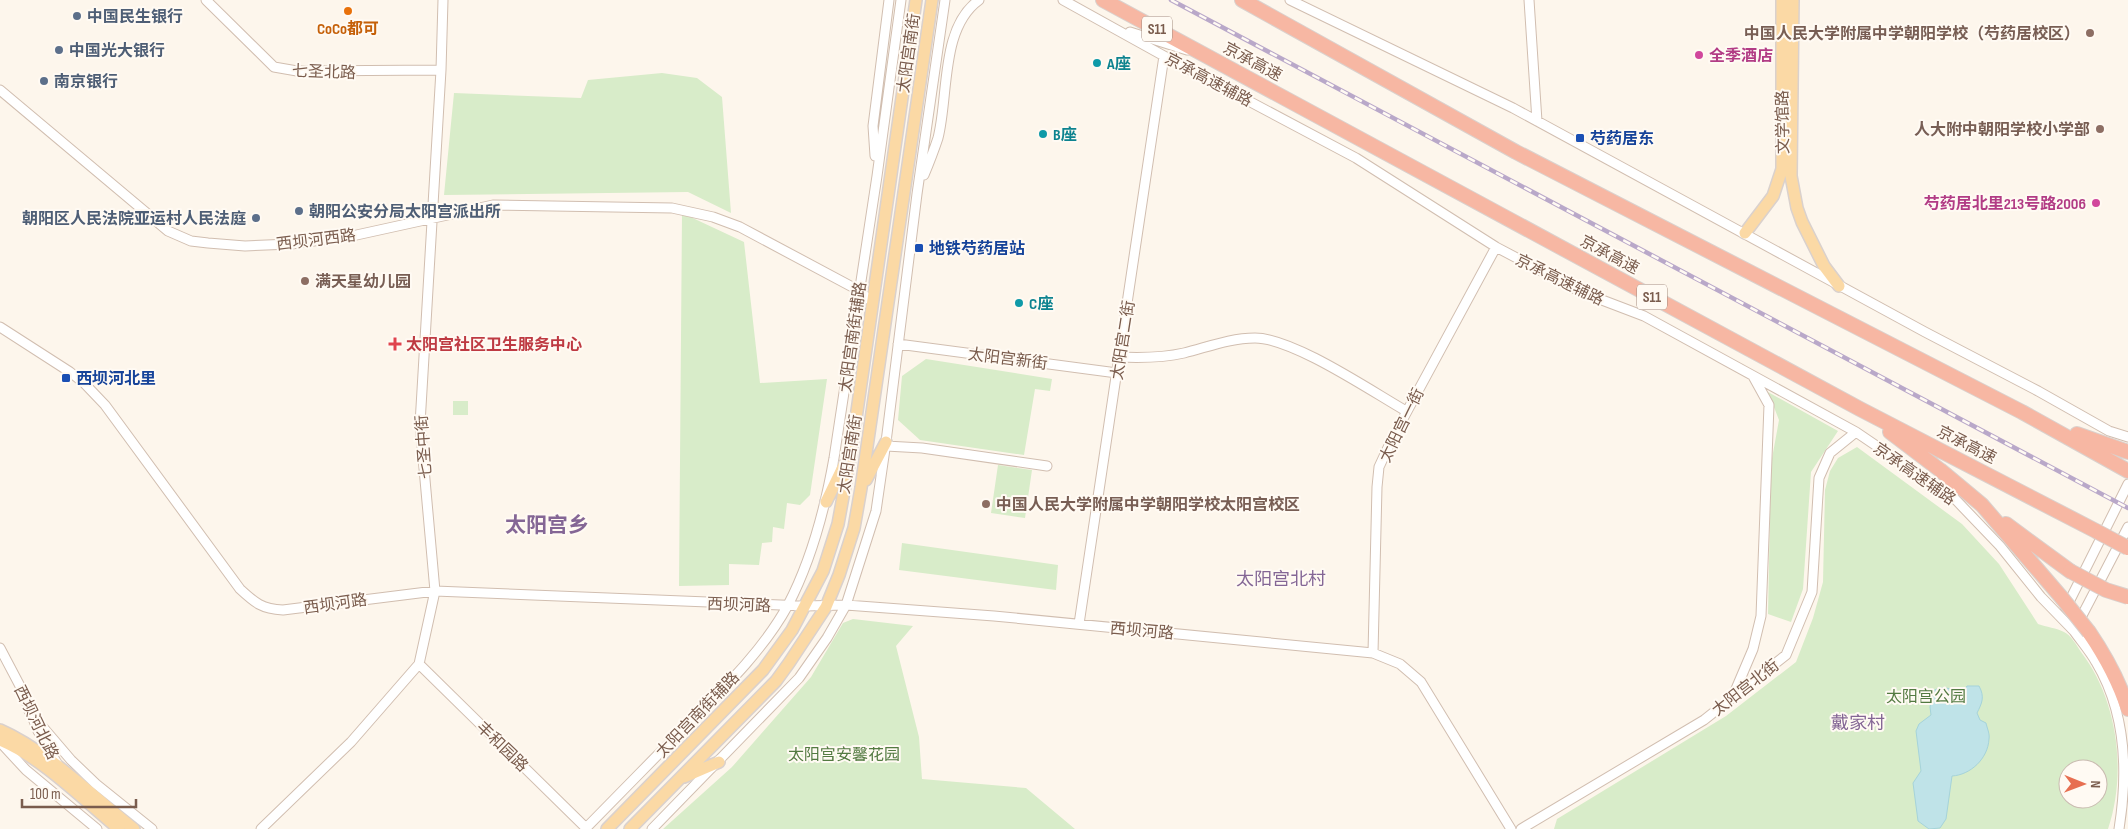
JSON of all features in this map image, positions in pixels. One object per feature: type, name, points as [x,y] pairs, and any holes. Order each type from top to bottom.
[{"type":"highway","name":"京承高速","points":[[1103,0],[1860,409],[2128,548]]},
{"type":"highway","points":[[1242,0],[1516,152],[2022,412],[2126,470]]},
{"type":"highway","points":[[1860,409],[2070,571],[2106,590],[2128,597]]},
{"type":"highway","points":[[2022,412],[2108,447],[2128,452]]},
{"type":"highway","points":[[1982,505],[2089,632],[2108,659],[2121,687],[2128,709]]},
{"type":"main road","name":"太阳宫南街","points":[[607,829],[764,670],[792,630],[823,571],[838,524],[851,453],[871,302],[916,0]]},
{"type":"main road","name":"太阳宫南街","points":[[630,829],[776,681],[826,607],[840,575],[854,528],[861,488],[932,0]]},
{"type":"main road","name":"文学馆路","points":[[1745,233],[1773,196],[1782,169],[1782,0]]},
{"type":"main road","name":"文学馆路","points":[[1793,0],[1791,176],[1797,208],[1812,244],[1824,266],[1839,286]]},
{"type":"main road","points":[[861,488],[886,444]]},
{"type":"main road","points":[[826,502],[851,453]]},
{"type":"main road","points":[[0,730],[15,736],[37,750],[134,829]]},
{"type":"main road","points":[[0,741],[14,746],[35,760],[119,829]]},
{"type":"main road","points":[[678,780],[719,762]]},
{"type":"street","name":"七圣北路","points":[[206,0],[274,67],[297,71],[441,70]]},
{"type":"street","name":"七圣中街","points":[[261,829],[351,742],[419,664],[435,591],[420,424],[441,70],[443,0]]},
{"type":"street","points":[[877,176],[873,126],[888,0]]},
{"type":"street","name":"太阳宫南街辅路","points":[[586,828],[730,681],[762,644],[787,606],[812,550],[826,502],[877,176],[901,0]]},
{"type":"street","points":[[652,829],[800,678],[827,638],[846,605],[876,511],[917,194],[945,0]]},
{"type":"street","points":[[917,194],[938,138],[952,45],[959,21],[969,7],[979,0]]},
{"type":"street","name":"京承高速辅路","points":[[1063,0],[1356,158],[1496,247],[1581,292],[1644,316],[1856,432],[1956,500],[2000,546],[2040,597],[2074,631],[2096,662],[2112,695],[2122,732],[2125,762],[2124,796],[2119,829]]},
{"type":"street","points":[[1250,0],[1274,18]]},
{"type":"street","points":[[1290,0],[1579,142],[1839,286],[2038,391],[2109,431],[2128,437]]},
{"type":"street","points":[[1529,0],[1537,121]]},
{"type":"street","points":[[1111,26],[1210,58]]},
{"type":"street","name":"太阳宫二街","points":[[1079,624],[1164,56]]},
{"type":"street","name":"西坝河西路","points":[[0,90],[168,231],[192,241],[245,246],[291,244],[352,236],[493,205],[672,208],[712,217],[740,227],[858,290],[871,302]]},
{"type":"street","name":"太阳宫一街","points":[[1373,653],[1379,467],[1406,411],[1496,247]]},
{"type":"street","name":"西坝河路","points":[[0,327],[70,372],[84,383],[105,405],[240,589],[254,602],[267,609],[282,610],[435,591],[787,606],[826,607],[846,605],[1079,624],[1373,653],[1400,664],[1421,682],[1511,829]]},
{"type":"street","points":[[1119,357],[1158,358],[1228,341],[1256,338],[1276,341],[1309,356],[1406,411]]},
{"type":"street","name":"太阳宫新街","points":[[898,344],[1117,373]]},
{"type":"street","points":[[1732,698],[1753,649],[1761,616],[1769,405],[1753,376]]},
{"type":"street","name":"太阳宫北街","points":[[1521,829],[1704,720],[1786,655],[1812,592],[1819,478],[1830,453],[1856,432]]},
{"type":"street","points":[[886,444],[1047,466]]},
{"type":"street","points":[[2061,618],[2128,484]]},
{"type":"street","points":[[2074,631],[2128,527]]},
{"type":"street","name":"西坝河北路","points":[[0,648],[20,686],[29,711],[61,770]]},
{"type":"street","name":"丰和园路","points":[[419,664],[586,828]]},
{"type":"street","points":[[29,711],[71,760],[152,829]]},
{"type":"street","points":[[0,741],[26,770],[97,829]]},
{"type":"green space","points":[[662,73],[697,78],[722,97],[731,213],[688,192],[444,195],[454,93],[581,98],[588,80]]},
{"type":"green space","points":[[682,213],[744,242],[760,383],[827,379],[810,495],[800,505],[787,503],[784,529],[773,527],[772,542],[762,543],[759,565],[729,564],[729,585],[679,586]]},
{"type":"green space","points":[[926,359],[1052,379],[1050,391],[1035,389],[1024,455],[920,440],[898,420],[902,376]]},
{"type":"green space","points":[[1768,392],[1838,431],[1811,472],[1803,589],[1791,622],[1768,614],[1771,464],[1779,420]]},
{"type":"green space","points":[[453,401],[468,401],[468,415],[453,415]]},
{"type":"green space","name":"太阳宫公园","points":[[1857,447],[1962,524],[1999,564],[2038,624],[2067,633],[2074,641],[2094,671],[2111,714],[2116,738],[2117,784],[2114,807],[2108,829],[1554,829],[1557,819],[1726,716],[1796,662],[1813,618],[1823,582],[1825,490],[1830,471],[1838,458]]},
{"type":"green space","points":[[998,465],[1032,470],[1025,518],[991,513]]},
{"type":"green space","points":[[902,543],[1058,565],[1056,590],[899,570]]},
{"type":"green space","name":"太阳宫安馨花园","points":[[853,619],[913,626],[896,646],[919,737],[922,779],[1026,788],[1075,829],[663,829],[732,767],[811,677],[843,623]]},
{"type":"water","points":[[1967,686],[1979,686],[1981,690],[1982,700],[1977,713],[1980,720],[1986,723],[1989,735],[1988,746],[1977,765],[1965,773],[1952,776],[1946,819],[1940,828],[1929,829],[1918,821],[1913,783],[1921,771],[1916,731],[1919,724],[1931,715],[1930,707],[1933,691],[1944,688],[1962,693]]},
{"type":"railway","points":[[1171,0],[2128,508]]},
{"type":"place","name":"CoCo都可","points":[[348,11]]},
{"type":"place","name":"中国民生银行","points":[[77,16]]},
{"type":"place","name":"中国人民大学附属中学朝阳学校（芍药居校区）","points":[[2090,33]]},
{"type":"place","name":"中国光大银行","points":[[59,50]]},
{"type":"place","name":"全季酒店","points":[[1699,55]]},
{"type":"place","name":"A座","points":[[1097,63]]},
{"type":"place","name":"南京银行","points":[[44,81]]},
{"type":"place","name":"人大附中朝阳学校小学部","points":[[2100,129]]},
{"type":"place","name":"B座","points":[[1043,134]]},
{"type":"place","name":"芍药居东","points":[[1580,138]]},
{"type":"place","name":"芍药居北里213号路2006","points":[[2096,203]]},
{"type":"place","name":"朝阳公安分局太阳宫派出所","points":[[299,211]]},
{"type":"place","name":"朝阳区人民法院亚运村人民法庭","points":[[256,218]]},
{"type":"place","name":"地铁芍药居站","points":[[919,248]]},
{"type":"place","name":"满天星幼儿园","points":[[305,281]]},
{"type":"place","name":"C座","points":[[1019,303]]},
{"type":"place","name":"太阳宫社区卫生服务中心","points":[[395,344]]},
{"type":"place","name":"西坝河北里","points":[[66,378]]},
{"type":"place","name":"中国人民大学附属中学朝阳学校太阳宫校区","points":[[986,504]]},
{"type":"district","name":"太阳宫乡","points":[[547,525]]},
{"type":"district","name":"太阳宫北村","points":[[1281,579]]},
{"type":"district","name":"戴家村","points":[[1858,723]]}]
